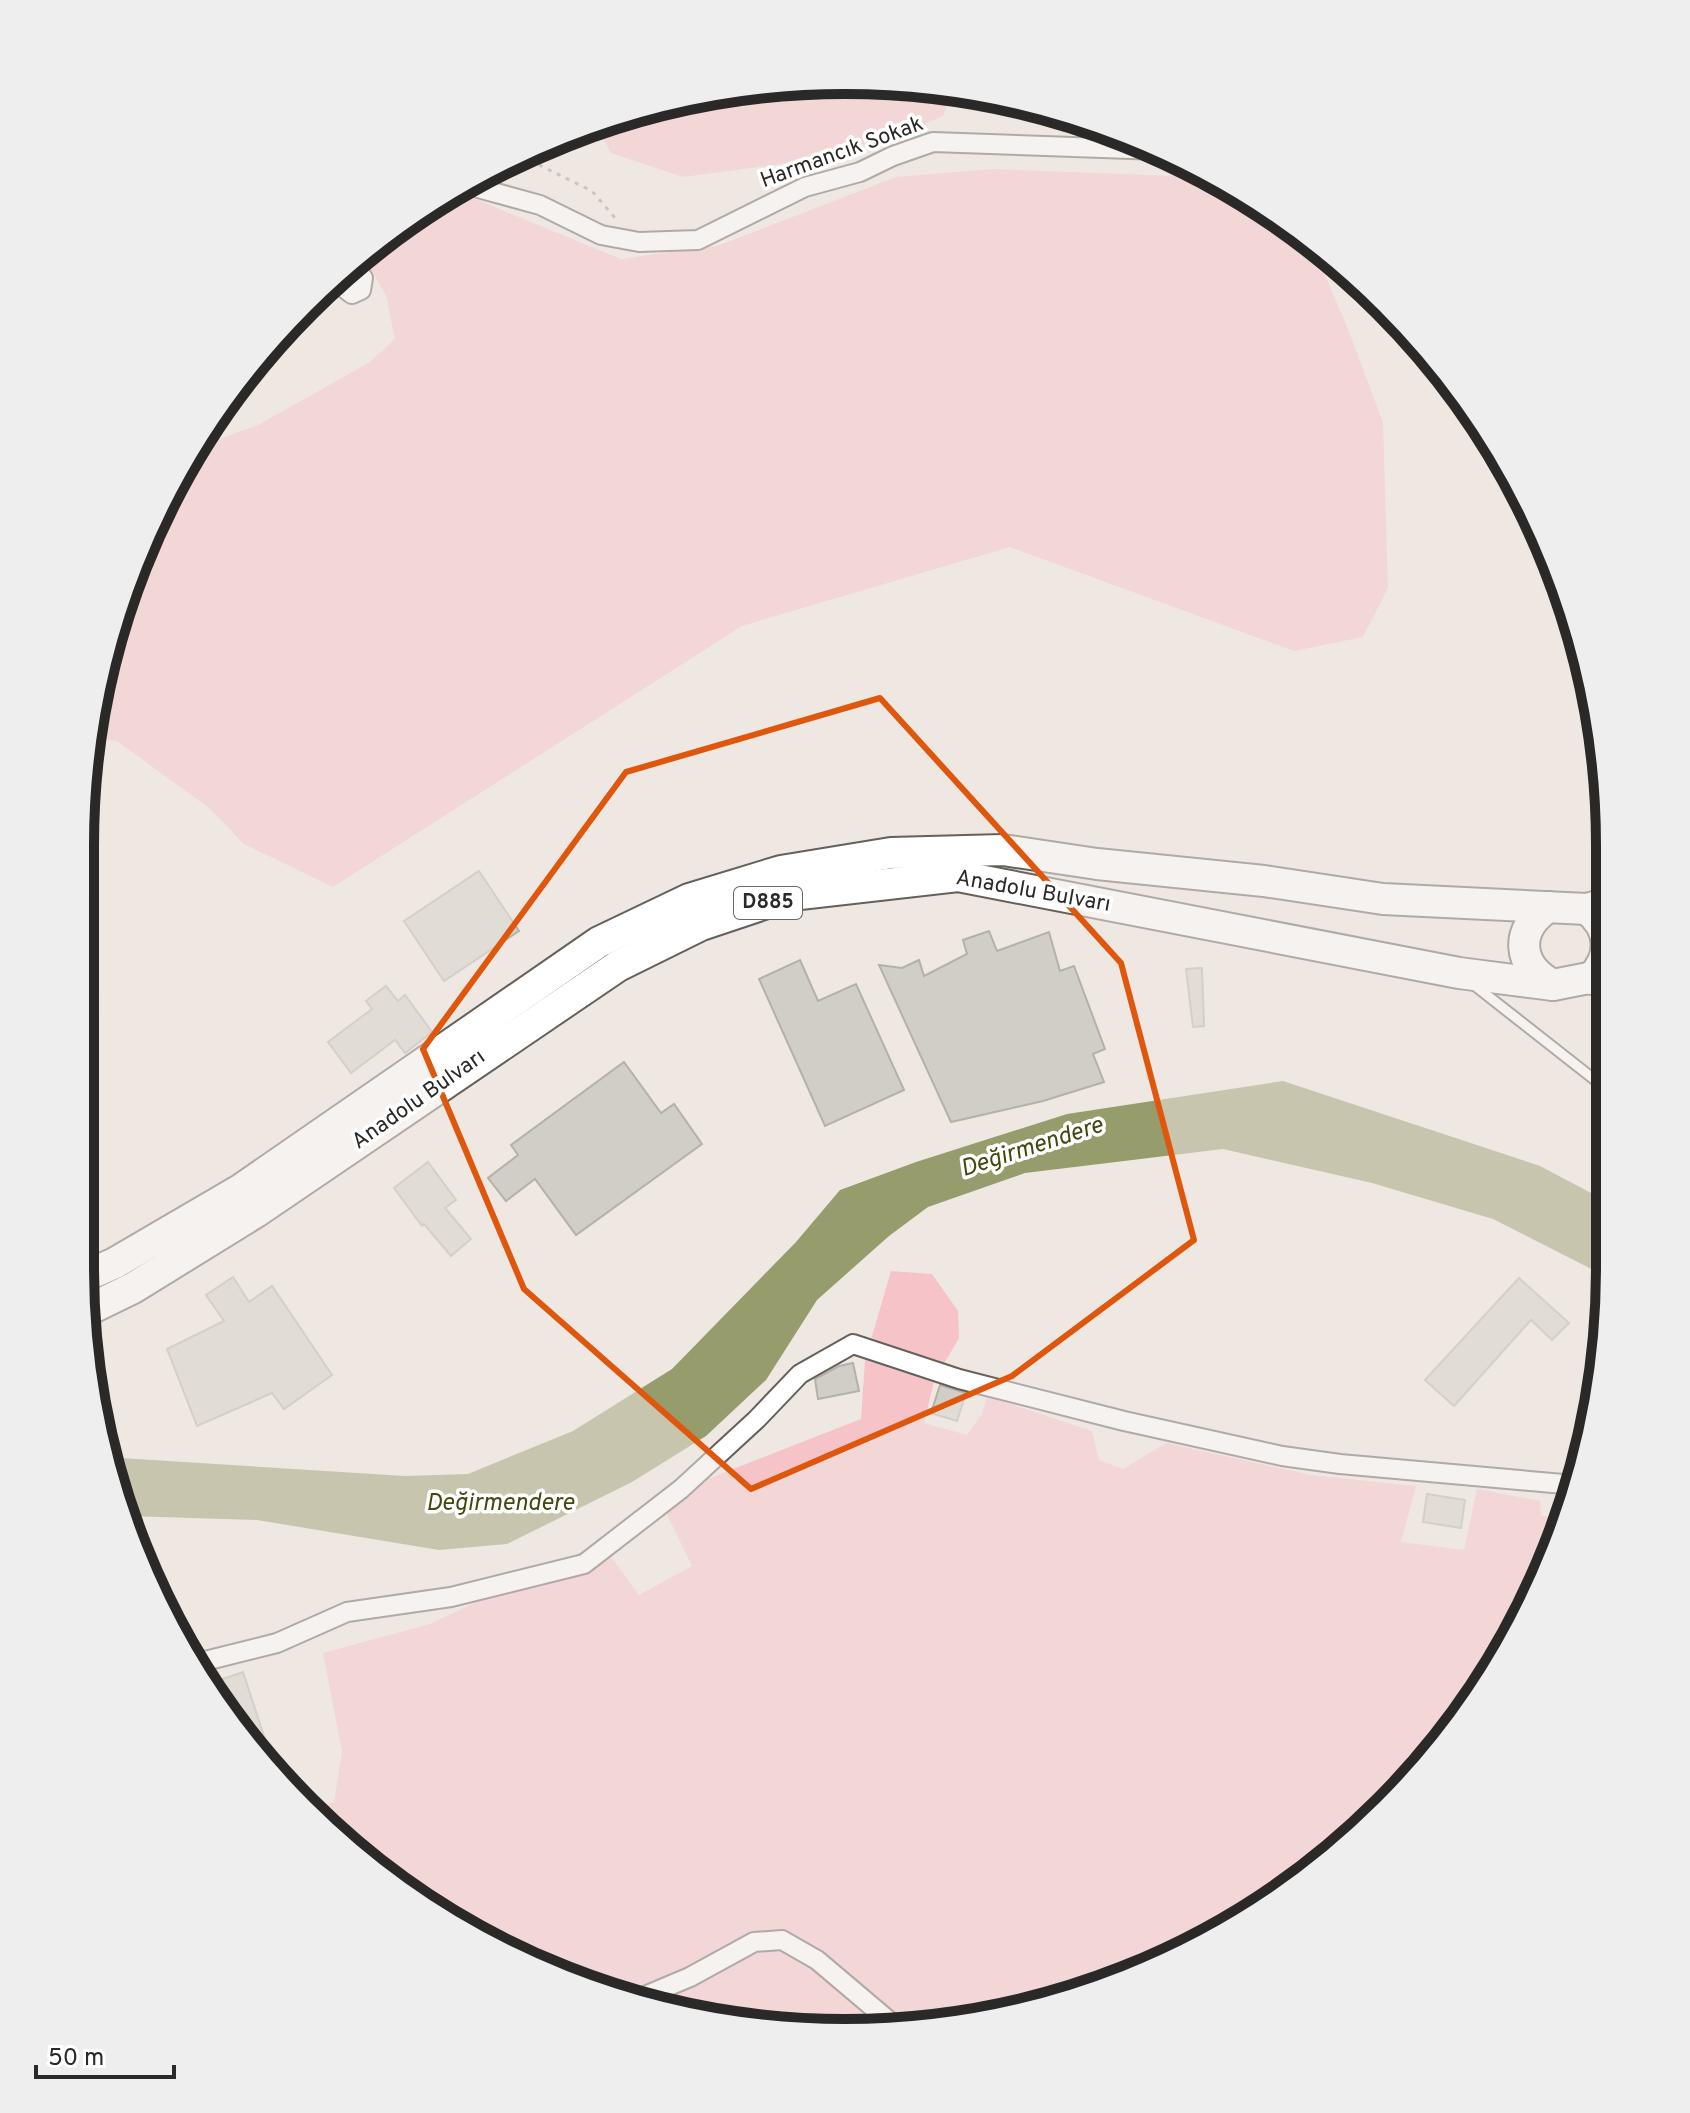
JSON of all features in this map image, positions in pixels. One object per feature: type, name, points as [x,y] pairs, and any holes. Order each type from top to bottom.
[{"type":"highway","name":"Anadolu Bulvarı","points":[[94,1272],[240,1190],[599,942],[689,899],[781,871],[891,853],[1003,850],[1097,864],[1264,881],[1383,899],[1548,907],[1596,906]]},
{"type":"highway","name":"Anadolu Bulvarı","points":[[96,1306],[133,1288],[256,1212],[618,966],[701,925],[791,895],[958,876],[1459,973],[1553,985],[1596,977]]},
{"type":"highway","points":[[1548,907],[1528,927],[1524,941],[1525,955],[1531,968],[1541,979],[1553,985]]},
{"type":"street","name":"Harmancık Sokak","points":[[481,189],[540,205],[601,235],[639,242],[698,240],[805,187],[860,172],[933,142],[1126,149]]},
{"type":"street","points":[[343,287],[352,294],[361,290],[363,278],[359,272]]},
{"type":"street","points":[[206,1661],[277,1643],[347,1612],[451,1597],[584,1564],[681,1489],[757,1419],[800,1374],[853,1344],[974,1383],[1282,1456],[1563,1484]]},
{"type":"street","points":[[652,1993],[690,1977],[754,1942],[782,1940],[817,1960],[885,2017]]},
{"type":"lane","points":[[1459,973],[1596,1081]]},
{"type":"path","points":[[533,162],[592,191],[639,242]]},
{"type":"highlighted area","points":[[880,698],[1121,963],[1194,1240],[1012,1376],[751,1489],[524,1289],[423,1049],[626,772]]},
{"type":"shaded area","points":[[845,94],[949,101],[943,116],[905,133],[795,162],[683,177],[611,153],[601,135],[698,108],[747,100]]},
{"type":"shaded area","points":[[988,107],[1022,116],[991,113]]},
{"type":"shaded area","points":[[993,169],[1175,176],[1276,231],[1320,264],[1383,422],[1388,588],[1363,637],[1294,651],[1010,547],[742,626],[333,887],[244,844],[209,808],[117,741],[101,739],[108,698],[134,604],[171,513],[195,469],[212,442],[258,425],[370,362],[395,339],[386,295],[368,265],[388,249],[468,196],[621,259],[717,246],[896,177]]},
{"type":"shaded area","points":[[891,1271],[932,1274],[958,1311],[959,1338],[934,1381],[924,1423],[967,1435],[982,1414],[987,1396],[1092,1431],[1099,1460],[1123,1469],[1166,1443],[1311,1475],[1416,1486],[1401,1542],[1464,1550],[1477,1489],[1540,1501],[1541,1516],[1553,1517],[1519,1600],[1469,1685],[1410,1763],[1340,1833],[1262,1892],[1177,1942],[1086,1979],[992,2005],[943,2013],[845,2019],[747,2013],[651,1993],[558,1962],[469,1918],[388,1864],[322,1806],[334,1802],[342,1752],[323,1653],[430,1624],[601,1543],[639,1595],[692,1566],[659,1498],[861,1419],[865,1360]]},
{"type":"water","name":"Değirmendere","points":[[1283,1081],[1540,1166],[1596,1196],[1596,1271],[1493,1219],[1372,1183],[1223,1149],[1025,1173],[928,1207],[889,1236],[817,1300],[766,1380],[706,1436],[632,1482],[507,1544],[439,1550],[257,1520],[137,1516],[119,1458],[405,1476],[468,1474],[573,1431],[672,1369],[796,1242],[840,1190],[916,1162],[1067,1114]]},
{"type":"building","points":[[479,871],[519,931],[444,981],[404,921]]},
{"type":"building","points":[[989,931],[997,951],[1049,932],[1060,971],[1074,966],[1105,1049],[1093,1054],[1104,1082],[1043,1101],[951,1122],[879,965],[902,968],[919,960],[924,976],[967,954],[963,940]]},
{"type":"building","points":[[800,960],[818,1001],[856,984],[904,1090],[825,1126],[759,979]]},
{"type":"building","points":[[1202,968],[1204,1026],[1193,1027],[1186,969]]},
{"type":"building","points":[[386,986],[398,1001],[405,995],[432,1032],[405,1053],[395,1040],[351,1073],[328,1042],[372,1009],[366,1001]]},
{"type":"building","points":[[624,1062],[661,1113],[674,1104],[702,1144],[576,1235],[535,1179],[506,1201],[488,1178],[518,1155],[511,1145]]},
{"type":"building","points":[[428,1162],[456,1200],[445,1208],[471,1239],[451,1256],[424,1224],[422,1226],[394,1188]]},
{"type":"building","points":[[233,1277],[249,1302],[272,1286],[332,1375],[284,1409],[272,1393],[197,1426],[167,1349],[224,1321],[206,1295]]},
{"type":"building","points":[[1519,1278],[1569,1323],[1552,1340],[1531,1320],[1454,1406],[1425,1380]]},
{"type":"building","points":[[853,1363],[859,1391],[818,1399],[815,1379],[839,1366]]},
{"type":"building","points":[[940,1385],[966,1393],[957,1421],[931,1413]]},
{"type":"building","points":[[1427,1494],[1465,1500],[1461,1528],[1423,1522]]},
{"type":"building","points":[[243,1672],[265,1739],[261,1740],[249,1725],[218,1681]]}]
